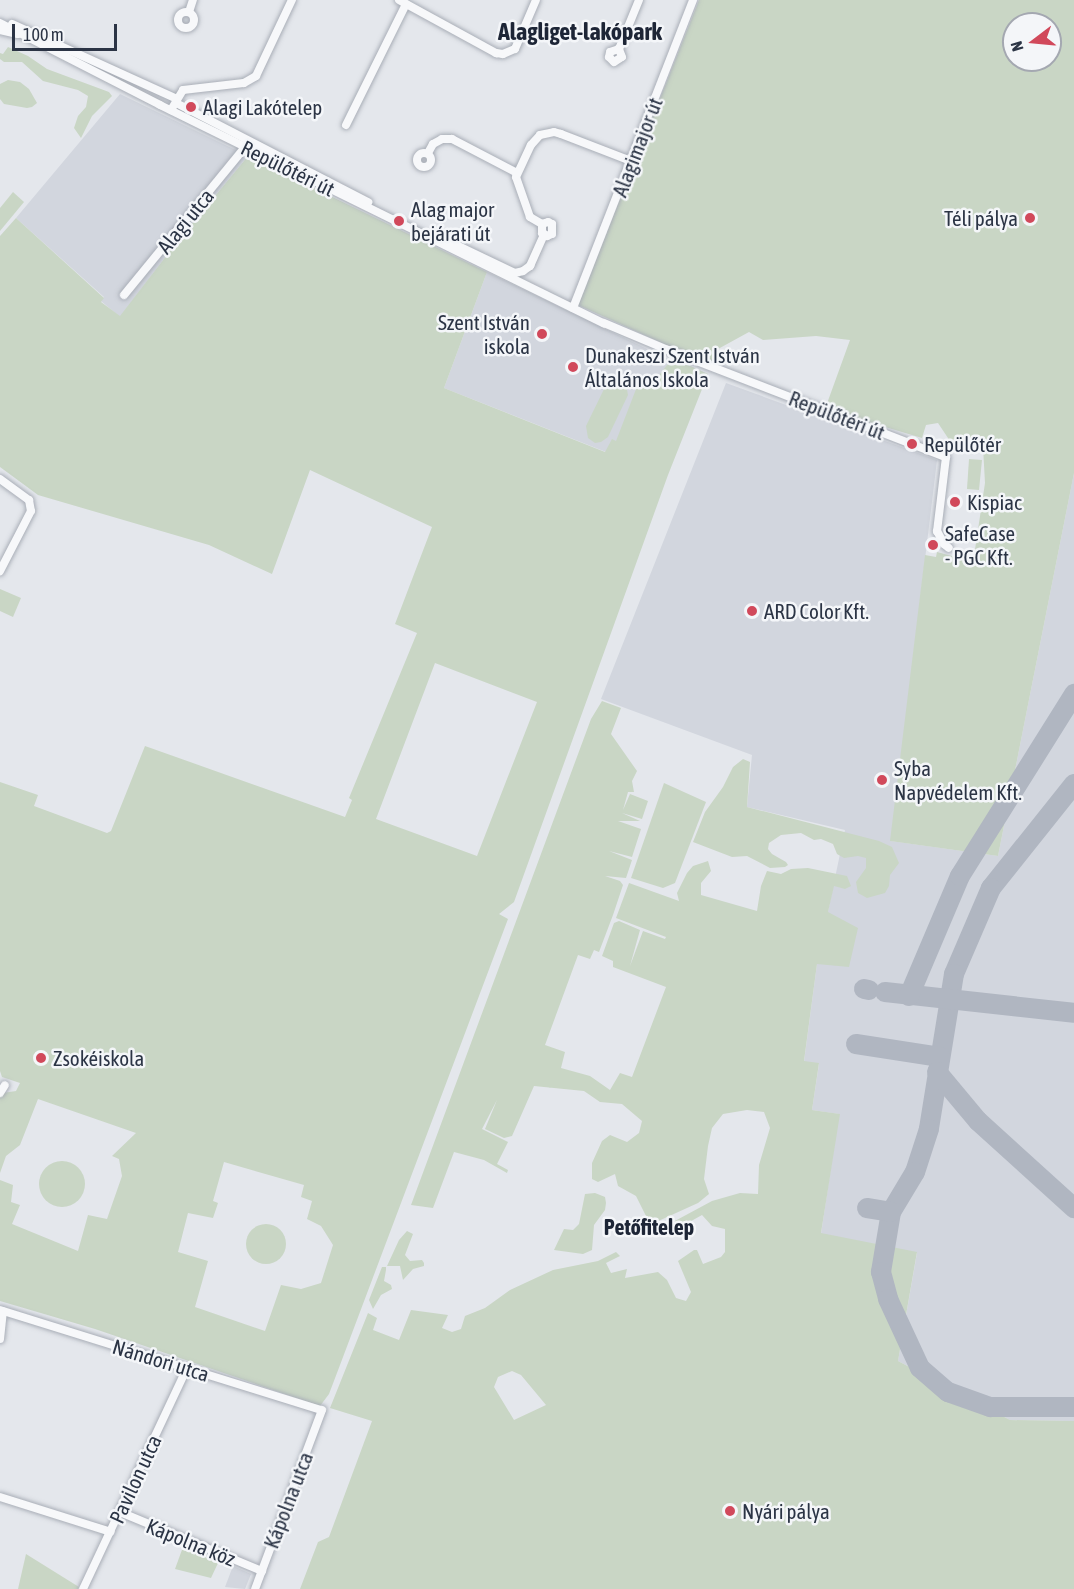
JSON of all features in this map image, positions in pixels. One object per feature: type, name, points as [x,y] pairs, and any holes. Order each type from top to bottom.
[{"type":"street","points":[[189,12],[193,0]]},
{"type":"street","points":[[171,110],[178,102],[183,90],[244,83],[256,76],[292,0]]},
{"type":"street","points":[[346,125],[403,2],[496,53],[503,54],[515,49],[536,0]]},
{"type":"street","points":[[619,49],[639,0]]},
{"type":"street","name":"Alagimajor út","points":[[580,293],[693,0]]},
{"type":"street","name":"Repülőtéri út","points":[[1,24],[573,308],[668,350],[946,457],[937,531],[949,548]]},
{"type":"street","points":[[12,24],[178,102],[398,217],[515,273],[530,266],[544,234],[547,236],[554,231],[552,224],[548,222],[542,224],[530,217],[517,183],[517,173],[536,139],[547,132],[561,134],[631,161]]},
{"type":"street","points":[[428,153],[433,144],[442,139],[452,139],[517,173]]},
{"type":"street","name":"Alagi utca","points":[[124,295],[245,147]]},
{"type":"street","points":[[558,300],[568,301],[580,293]]},
{"type":"street","points":[[573,308],[580,293]]},
{"type":"street","points":[[0,479],[29,500],[31,511],[0,571]]},
{"type":"street","points":[[0,1093],[5,1085]]},
{"type":"street","points":[[0,1339],[1,1311]]},
{"type":"street","name":"Nándori utca","points":[[1,1311],[322,1410]]},
{"type":"street","name":"Pavilon utca","points":[[85,1588],[187,1368]]},
{"type":"street","name":"Kápolna utca","points":[[255,1589],[322,1410]]},
{"type":"street","points":[[0,1497],[111,1532]]},
{"type":"street","name":"Kápolna köz","points":[[120,1512],[262,1571]]},
{"type":"shaded area","points":[[120,94],[248,156],[177,242],[120,317],[101,301],[104,297],[16,218]]},
{"type":"shaded area","name":"Dunakeszi Szent István Általános Iskola","points":[[487,272],[670,360],[677,360],[708,374],[606,452],[444,388]]},
{"type":"shaded area","points":[[726,383],[937,460],[891,841],[998,856],[1074,473],[1074,1421],[1010,1420],[898,1361],[917,1253],[821,1234],[839,1114],[812,1110],[819,1064],[804,1062],[817,964],[845,830],[747,807],[752,755],[601,699]]},
{"type":"shaded area","points":[[233,1566],[251,1574],[245,1589],[225,1587]]},
{"type":"green space","points":[[699,0],[1074,0],[1074,473],[998,856],[890,841],[925,555],[936,557],[937,552],[952,556],[957,561],[974,556],[985,483],[983,447],[956,450],[938,423],[926,425],[922,438],[825,409],[850,340],[816,336],[763,340],[749,332],[718,349],[721,361],[715,367],[578,305]]},
{"type":"green space","points":[[8,47],[28,56],[47,69],[109,92],[112,96],[92,116],[81,138],[74,128],[78,116],[86,107],[88,96],[78,90],[43,81],[22,62],[4,62],[0,59],[0,53],[3,54]]},
{"type":"green space","points":[[8,80],[20,82],[29,89],[37,103],[27,108],[4,104],[0,99],[0,84]]},
{"type":"green space","points":[[248,156],[487,272],[444,388],[605,452],[612,439],[616,441],[638,384],[649,388],[671,360],[677,360],[708,374],[668,475],[514,902],[499,914],[508,919],[329,1394],[320,1406],[95,1329],[0,1301],[0,1180],[13,1185],[11,1202],[20,1205],[12,1224],[78,1251],[88,1215],[107,1219],[122,1176],[119,1159],[112,1156],[136,1133],[38,1099],[20,1145],[6,1156],[0,1173],[0,1097],[3,1093],[16,1091],[20,1083],[2,1077],[0,1071],[0,782],[38,795],[34,806],[107,833],[111,831],[145,746],[345,817],[352,800],[349,798],[417,633],[395,624],[432,527],[310,470],[272,574],[209,545],[38,495],[0,467],[0,236],[16,218],[104,298],[101,302],[120,316]],"holes":[[[435,663],[537,702],[477,856],[376,819]],[[224,1162],[304,1185],[301,1197],[312,1201],[307,1219],[321,1226],[333,1245],[321,1283],[301,1289],[281,1285],[265,1331],[195,1307],[208,1261],[178,1252],[188,1213],[213,1218],[218,1203],[213,1201]]]},
{"type":"green space","points":[[13,192],[24,202],[0,231],[0,208]]},
{"type":"green space","points":[[615,379],[626,384],[628,395],[608,437],[595,443],[588,438],[586,426],[606,385]]},
{"type":"green space","points":[[969,459],[982,460],[979,490],[967,489]]},
{"type":"green space","points":[[0,589],[21,598],[13,617],[0,611]]},
{"type":"green space","points":[[602,701],[621,708],[611,734],[637,771],[632,781],[634,792],[628,792],[623,810],[630,794],[648,801],[642,819],[622,813],[640,821],[618,821],[641,829],[632,857],[609,851],[632,860],[626,878],[605,876],[620,881],[623,885],[613,915],[599,952],[594,950],[590,959],[578,955],[545,1045],[565,1052],[561,1068],[590,1076],[610,1090],[620,1073],[632,1077],[666,987],[613,967],[613,961],[602,956],[614,923],[619,921],[640,930],[630,966],[643,931],[665,939],[666,937],[616,918],[629,883],[679,901],[677,893],[687,873],[693,866],[708,861],[711,871],[701,883],[701,895],[757,911],[761,886],[767,871],[781,874],[791,869],[808,868],[847,876],[851,886],[845,889],[834,886],[828,912],[858,928],[849,967],[817,964],[804,1061],[819,1063],[812,1110],[840,1114],[821,1233],[917,1252],[898,1361],[1010,1420],[1074,1421],[1074,1589],[300,1589],[318,1542],[329,1537],[372,1421],[330,1408],[368,1313],[377,1318],[373,1330],[399,1340],[411,1310],[448,1315],[442,1328],[452,1332],[461,1329],[465,1316],[485,1308],[510,1290],[553,1270],[598,1261],[616,1252],[620,1256],[606,1263],[611,1273],[627,1269],[625,1278],[658,1272],[667,1280],[676,1298],[686,1301],[691,1292],[678,1261],[694,1250],[697,1250],[703,1264],[721,1257],[725,1252],[725,1229],[712,1226],[702,1215],[668,1234],[660,1235],[660,1229],[712,1201],[740,1193],[758,1194],[759,1165],[770,1128],[764,1112],[747,1110],[723,1114],[712,1128],[708,1146],[704,1179],[709,1194],[698,1203],[654,1223],[648,1220],[636,1196],[618,1186],[615,1174],[598,1182],[592,1179],[592,1163],[602,1141],[610,1135],[627,1142],[639,1133],[642,1121],[622,1104],[600,1102],[584,1091],[534,1086],[512,1136],[504,1138],[485,1129],[497,1100],[482,1129],[508,1142],[497,1164],[508,1170],[507,1173],[484,1160],[454,1152],[433,1208],[411,1205],[591,719]],"holes":[[[512,1371],[521,1375],[546,1405],[514,1420],[494,1387],[498,1377]]]},
{"type":"green space","points":[[743,759],[750,762],[747,807],[879,841],[892,847],[899,863],[890,875],[889,886],[885,893],[867,898],[858,893],[856,882],[866,868],[866,858],[858,856],[844,858],[837,854],[833,844],[821,839],[814,840],[801,833],[781,835],[769,843],[768,849],[786,862],[788,865],[785,867],[770,868],[747,856],[732,857],[693,842],[705,812],[723,787],[733,767]]},
{"type":"green space","points":[[664,783],[706,802],[675,883],[663,888],[631,878]]},
{"type":"green space","points":[[62,1161],[78,1168],[85,1184],[78,1200],[62,1207],[46,1200],[39,1184],[46,1168]]},
{"type":"green space","points":[[595,1193],[605,1197],[606,1203],[605,1210],[594,1225],[592,1250],[583,1254],[554,1250],[564,1229],[573,1230],[579,1224],[585,1194]]},
{"type":"green space","points":[[266,1224],[274,1225],[280,1230],[285,1236],[285,1252],[280,1258],[274,1263],[266,1264],[258,1263],[252,1258],[247,1252],[246,1244],[247,1236],[252,1230],[258,1225]]},
{"type":"green space","points":[[407,1231],[413,1234],[405,1255],[410,1261],[422,1260],[424,1266],[413,1269],[403,1280],[400,1266],[387,1266],[399,1240]]},
{"type":"green space","points":[[382,1267],[386,1267],[384,1281],[391,1285],[392,1289],[381,1295],[373,1309],[369,1300]]},
{"type":"green space","points":[[183,1547],[218,1563],[211,1578],[175,1569]]},
{"type":"green space","points":[[26,1554],[79,1587],[78,1589],[18,1589]]},
{"type":"taxiway","points":[[909,996],[960,876],[1074,694]]},
{"type":"taxiway","points":[[1074,784],[991,888],[954,974],[929,1129],[915,1172],[891,1212],[881,1272],[888,1299],[920,1368],[948,1392],[990,1407],[1074,1407]]},
{"type":"taxiway","points":[[864,989],[869,990]]},
{"type":"taxiway","points":[[885,992],[1074,1013]]},
{"type":"taxiway","points":[[856,1044],[940,1057]]},
{"type":"taxiway","points":[[937,1072],[978,1121],[1074,1208]]},
{"type":"taxiway","points":[[867,1208],[891,1212]]},
{"type":"place","name":"Alagi Lakótelep","points":[[191,107]]},
{"type":"place","name":"Téli pálya","points":[[1030,218]]},
{"type":"place","name":"Alag major bejárati út","points":[[399,221]]},
{"type":"place","name":"Szent István iskola","points":[[542,334]]},
{"type":"place","name":"Dunakeszi Szent István Általános Iskola","points":[[573,367]]},
{"type":"place","name":"Repülőtér","points":[[912,444]]},
{"type":"place","name":"Kispiac","points":[[955,502]]},
{"type":"place","name":"SafeCase - PGC Kft.","points":[[933,545]]},
{"type":"place","name":"ARD Color Kft.","points":[[752,611]]},
{"type":"place","name":"Syba Napvédelem Kft.","points":[[882,780]]},
{"type":"place","name":"Zsokéiskola","points":[[41,1058]]},
{"type":"place","name":"Nyári pálya","points":[[730,1511]]},
{"type":"district","name":"Alagliget-lakópark","points":[[580,32]]},
{"type":"district","name":"Petőfitelep","points":[[649,1228]]}]
